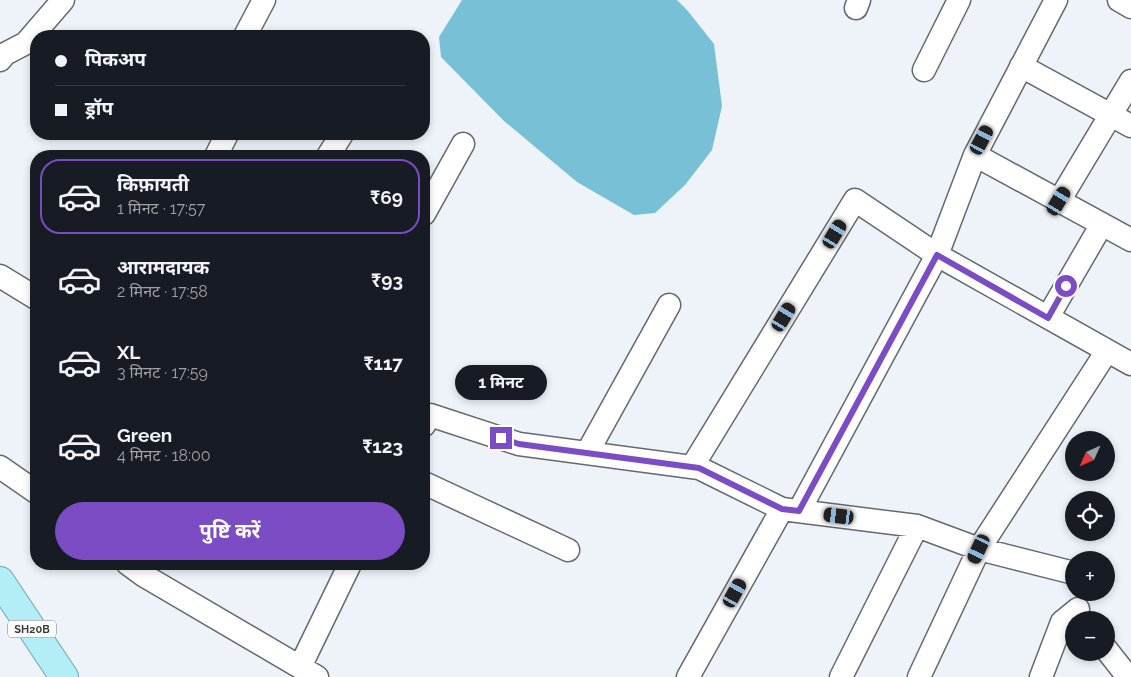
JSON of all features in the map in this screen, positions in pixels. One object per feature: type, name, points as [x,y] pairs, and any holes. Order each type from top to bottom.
[{"type":"main road","name":"SH20B","points":[[0,581],[64,677]]},
{"type":"street","points":[[38,30],[63,0]]},
{"type":"street","points":[[248,30],[264,0]]},
{"type":"street","points":[[924,70],[959,0]]},
{"type":"street","points":[[688,677],[791,510],[937,255],[975,155],[1056,0]]},
{"type":"street","points":[[1119,0],[1131,7]]},
{"type":"street","points":[[0,60],[5,54],[26,44],[30,39]]},
{"type":"street","points":[[1021,66],[1131,126]]},
{"type":"street","points":[[1059,201],[1131,81]]},
{"type":"street","points":[[430,204],[464,144]]},
{"type":"street","points":[[975,155],[1131,240]]},
{"type":"street","points":[[692,467],[855,200],[937,255],[1131,364]]},
{"type":"street","points":[[1048,318],[1102,224]]},
{"type":"street","points":[[0,276],[30,294]]},
{"type":"street","points":[[587,453],[669,305]]},
{"type":"street","points":[[919,677],[979,549],[1107,351]]},
{"type":"street","points":[[430,415],[519,444],[699,468],[791,510],[917,526],[979,549],[1065,571]]},
{"type":"street","points":[[0,467],[30,488]]},
{"type":"street","points":[[430,486],[568,550]]},
{"type":"street","points":[[842,677],[917,526]]},
{"type":"street","points":[[136,570],[308,672],[348,570]]},
{"type":"street","points":[[1041,677],[1062,622],[1082,607]]},
{"type":"street","points":[[1115,661],[1126,676]]},
{"type":"water","points":[[462,0],[677,0],[714,44],[722,106],[712,150],[685,185],[655,213],[634,215],[577,182],[504,121],[441,57],[439,37]]},
{"type":"route","points":[[501,438],[519,444],[699,468],[782,509],[799,511],[937,255],[1048,318],[1066,286]]}]
